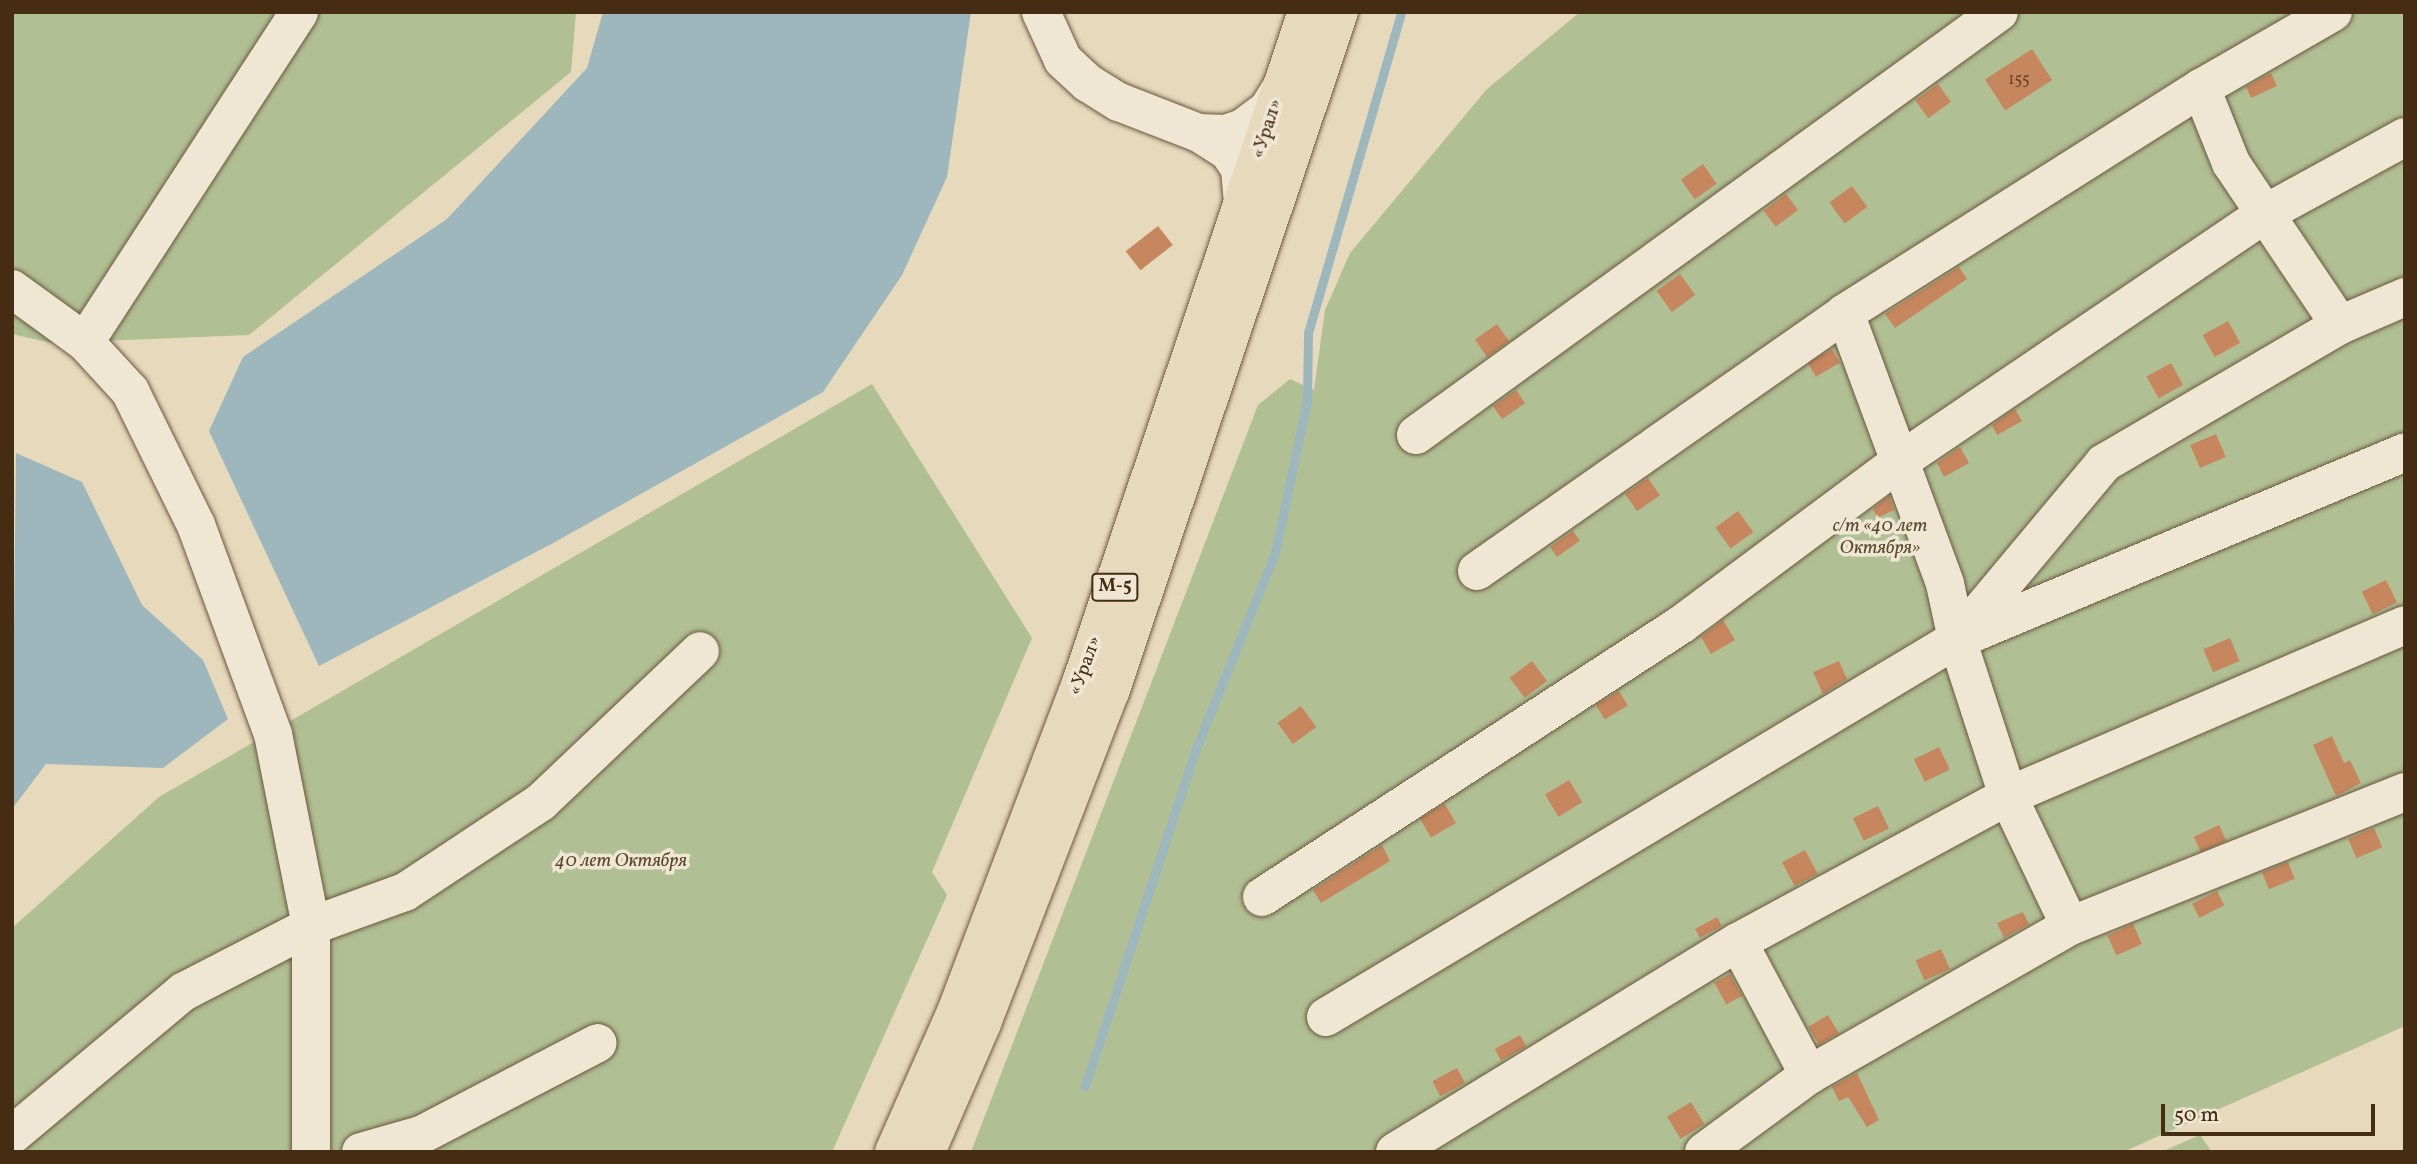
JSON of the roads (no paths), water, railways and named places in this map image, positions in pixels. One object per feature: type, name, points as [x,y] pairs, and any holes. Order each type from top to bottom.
[{"type":"highway","name":"«Урал»","points":[[894,1152],[956,1012],[1081,683],[1307,12]]},
{"type":"highway","name":"«Урал»","points":[[926,1152],[982,1023],[1110,692],[1339,12]]},
{"type":"lane","points":[[85,342],[299,12]]},
{"type":"lane","points":[[1041,12],[1063,60],[1088,83],[1119,102],[1199,133],[1235,159],[1242,178],[1243,207]]},
{"type":"lane","points":[[1416,435],[1999,12]]},
{"type":"lane","points":[[1477,571],[1845,313],[2201,88],[2333,12]]},
{"type":"lane","points":[[1199,133],[1225,134],[1243,128],[1268,109],[1282,87]]},
{"type":"lane","points":[[2201,88],[2231,163],[2268,212],[2340,325]]},
{"type":"lane","points":[[1262,897],[1682,624],[1903,459],[2268,212],[2405,137]]},
{"type":"lane","points":[[12,289],[85,342],[130,391],[196,526],[273,734],[310,926],[311,1152]]},
{"type":"lane","points":[[1957,639],[2104,463],[2340,325],[2405,297]]},
{"type":"lane","points":[[1845,313],[1903,459],[1945,584],[1957,639],[2008,796],[2070,926]]},
{"type":"lane","points":[[1326,1017],[1957,639],[2405,452]]},
{"type":"lane","points":[[1395,1152],[1738,942],[2008,796],[2405,625]]},
{"type":"lane","points":[[12,1135],[183,992],[310,926],[405,892],[541,802],[700,651]]},
{"type":"lane","points":[[1704,1152],[1809,1075],[2070,926],[2405,792]]},
{"type":"lane","points":[[1738,942],[1809,1075]]},
{"type":"lane","points":[[361,1152],[421,1135],[598,1043]]},
{"type":"water","points":[[603,12],[971,12],[947,177],[902,275],[823,392],[555,542],[319,666],[209,431],[243,357],[447,219],[587,68]]},
{"type":"water","points":[[16,453],[82,482],[142,605],[203,660],[228,719],[163,768],[46,764],[12,809]]},
{"type":"waterway","points":[[1085,1086],[1197,746],[1275,553],[1307,400],[1308,333],[1401,12]]},
{"type":"park label","name":"с/т «40 лет Октября»","points":[[1880,538]]},
{"type":"park label","name":"40 лет Октября","points":[[621,862]]}]
